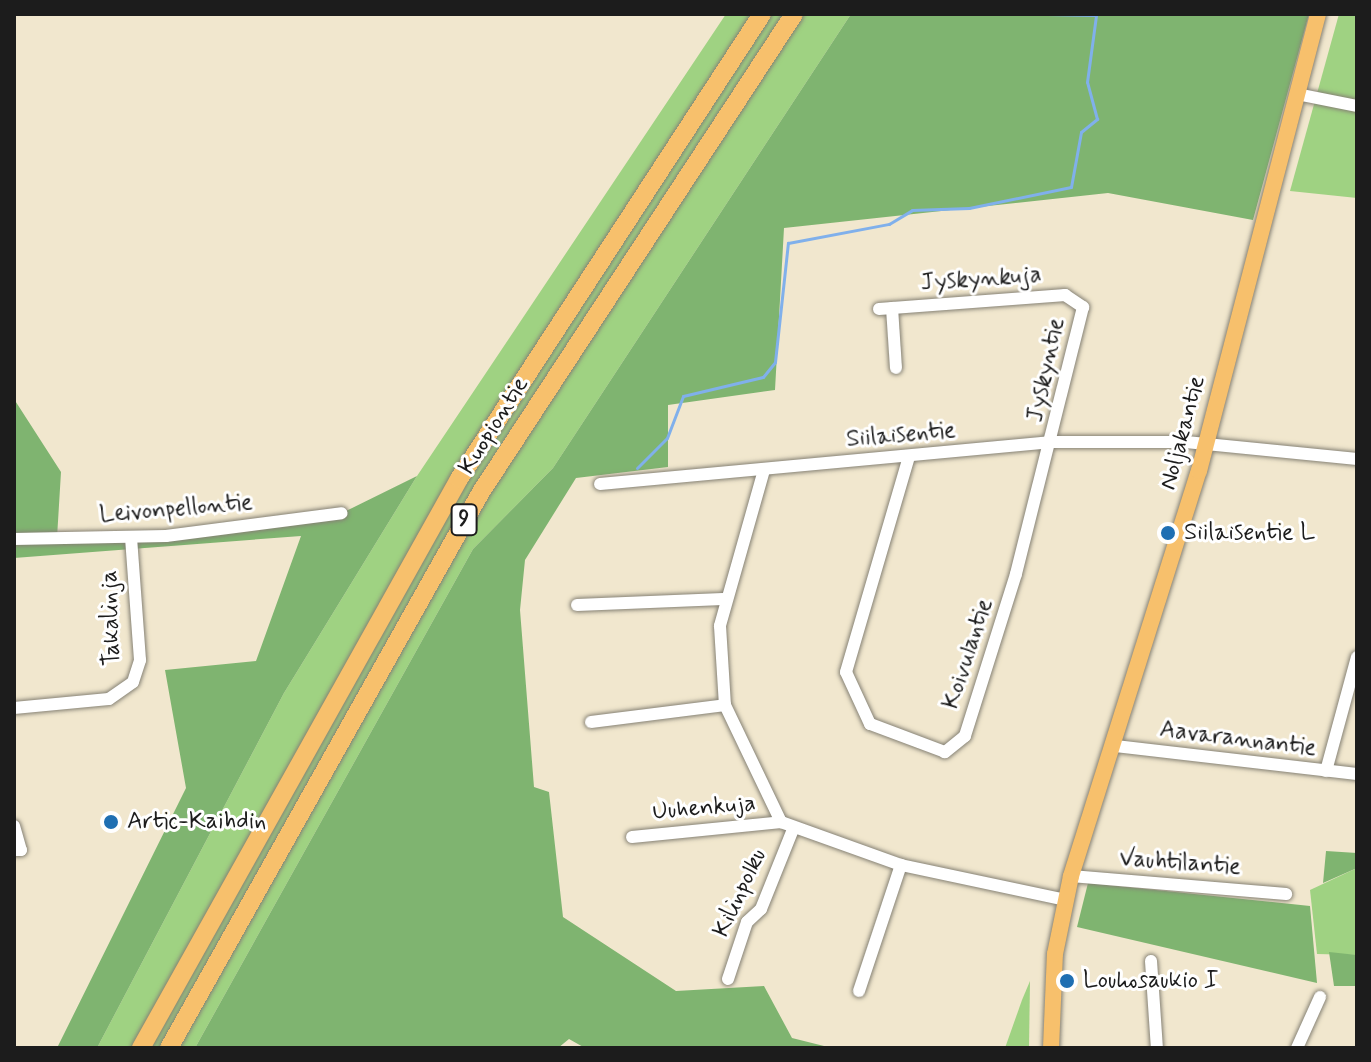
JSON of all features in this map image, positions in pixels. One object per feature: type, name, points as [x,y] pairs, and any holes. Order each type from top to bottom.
[{"type":"highway","name":"Kuopiontie","points":[[141,1048],[451,492],[762,14]]},
{"type":"highway","name":"Kuopiontie","points":[[169,1048],[451,543],[672,192],[794,14]]},
{"type":"main road","name":"Noljakantie","points":[[1051,1048],[1065,900],[1071,876],[1115,746],[1206,444],[1318,14]]},
{"type":"street","points":[[1297,94],[1357,106]]},
{"type":"street","name":"Jyskynkuja","points":[[896,368],[885,309],[1065,295],[1083,307]]},
{"type":"street","name":"Jyskyntie","points":[[1052,442],[1083,307]]},
{"type":"street","name":"Siilaisentie","points":[[600,484],[1052,442],[1206,444],[1357,459]]},
{"type":"street","name":"Koivulantie","points":[[909,457],[846,672],[870,724],[945,752],[965,736],[1052,442]]},
{"type":"street","points":[[764,470],[723,599],[725,705],[787,825],[901,865],[1065,900]]},
{"type":"street","name":"Leivonpellontie","points":[[14,539],[131,538],[342,513]]},
{"type":"street","name":"Takalinja","points":[[14,708],[124,692],[140,660],[131,538]]},
{"type":"street","points":[[577,605],[723,599]]},
{"type":"street","points":[[1326,771],[1357,657]]},
{"type":"street","points":[[591,722],[725,705]]},
{"type":"street","name":"Aavarannantie","points":[[1115,746],[1357,774]]},
{"type":"street","name":"Uuhenkuja","points":[[632,837],[787,825]]},
{"type":"street","name":"Kilinpolku","points":[[728,979],[747,922],[761,909],[787,825]]},
{"type":"street","points":[[14,826],[21,850],[14,850]]},
{"type":"street","points":[[859,991],[901,865]]},
{"type":"street","name":"Vauhtilantie","points":[[1071,876],[1286,894]]},
{"type":"street","points":[[1151,961],[1157,1048]]},
{"type":"street","points":[[1297,1048],[1320,997]]},
{"type":"green space","points":[[726,14],[851,14],[553,468],[473,549],[195,1048],[97,1048],[284,693],[417,476]]},
{"type":"green space","points":[[851,14],[1309,14],[1253,220],[1108,193],[784,228],[775,390],[668,405],[668,467],[576,478],[525,560],[520,610],[534,787],[549,792],[563,917],[676,991],[764,986],[792,1038],[832,1048],[585,1048],[569,1039],[558,1048],[195,1048],[473,549],[553,468]]},
{"type":"green space","points":[[1339,14],[1357,14],[1357,198],[1290,191]]},
{"type":"green space","points":[[14,399],[61,472],[57,538],[131,538],[342,513],[417,476],[284,693],[97,1048],[57,1048],[186,788],[165,670],[256,661],[301,536],[14,558]]},
{"type":"green space","points":[[1326,851],[1357,853],[1357,868],[1323,883]]},
{"type":"green space","points":[[1357,868],[1357,955],[1317,954],[1310,890]]},
{"type":"green space","points":[[1088,883],[1310,906],[1317,983],[1077,927]]},
{"type":"green space","points":[[1329,952],[1357,955],[1357,986],[1334,986]]},
{"type":"green space","points":[[1030,981],[1029,1048],[1005,1048],[1022,1000]]},
{"type":"waterway","points":[[1047,14],[1095,15]]},
{"type":"waterway","points":[[637,468],[667,438],[683,396],[763,377],[775,362],[788,243],[889,224],[912,210],[969,208],[1071,187],[1081,132],[1097,119],[1087,82],[1096,15]]},
{"type":"place","name":"Siilaisentie L","points":[[1168,533]]},
{"type":"place","name":"Artic-Kaihdin","points":[[111,822]]},
{"type":"place","name":"Louhosaukio I","points":[[1067,981]]}]
